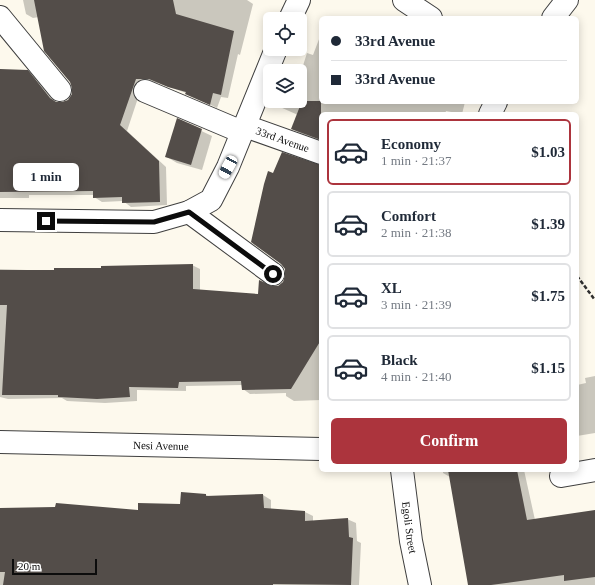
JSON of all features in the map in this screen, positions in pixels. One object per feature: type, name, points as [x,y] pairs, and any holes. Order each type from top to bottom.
[{"type":"street","points":[[293,12],[299,0]]},
{"type":"street","points":[[404,0],[428,16]]},
{"type":"street","points":[[555,16],[567,0]]},
{"type":"street","points":[[0,18],[60,90]]},
{"type":"street","name":"33rd Avenue","points":[[0,220],[154,222],[189,212],[211,200],[228,167],[273,56]]},
{"type":"street","points":[[145,91],[244,129]]},
{"type":"street","name":"33rd Avenue","points":[[244,129],[319,152]]},
{"type":"street","points":[[189,212],[273,274]]},
{"type":"street","name":"Nesi Avenue","points":[[0,442],[319,449]]},
{"type":"street","points":[[561,476],[595,470]]},
{"type":"street","name":"Egoli Street","points":[[402,472],[411,541],[420,585]]},
{"type":"path","points":[[579,279],[595,300]]},
{"type":"building","points":[[34,0],[173,0],[176,14],[234,31],[221,95],[213,93],[210,105],[185,94],[186,92],[168,87],[149,79],[136,79],[120,125],[159,161],[160,202],[122,203],[122,197],[93,198],[93,191],[0,192],[0,69],[28,70],[50,98],[56,102],[68,100],[72,94],[70,82],[44,51]]},
{"type":"building","points":[[307,101],[319,101],[319,104],[321,104],[321,112],[319,112],[319,139],[291,129],[299,108],[307,108]]},
{"type":"building","points":[[177,118],[202,129],[191,165],[165,157]]},
{"type":"building","points":[[282,152],[319,164],[319,343],[291,389],[242,390],[241,381],[179,382],[178,388],[129,387],[130,397],[97,399],[58,397],[58,395],[2,395],[7,305],[0,305],[0,270],[54,270],[54,268],[101,268],[101,266],[193,264],[193,289],[258,294],[259,280],[272,286],[278,286],[283,282],[285,275],[285,269],[281,264],[251,242],[268,171],[273,173]]},
{"type":"building","points":[[448,472],[517,472],[527,520],[595,510],[595,577],[564,581],[564,575],[491,585],[468,585]]},
{"type":"building","points":[[181,492],[206,494],[206,496],[263,494],[264,508],[305,511],[305,521],[348,518],[349,537],[353,538],[351,585],[3,585],[5,572],[0,572],[0,508],[55,507],[56,503],[138,510],[138,503],[180,504]]},
{"type":"route","points":[[46,221],[154,222],[189,212],[273,274]]}]
